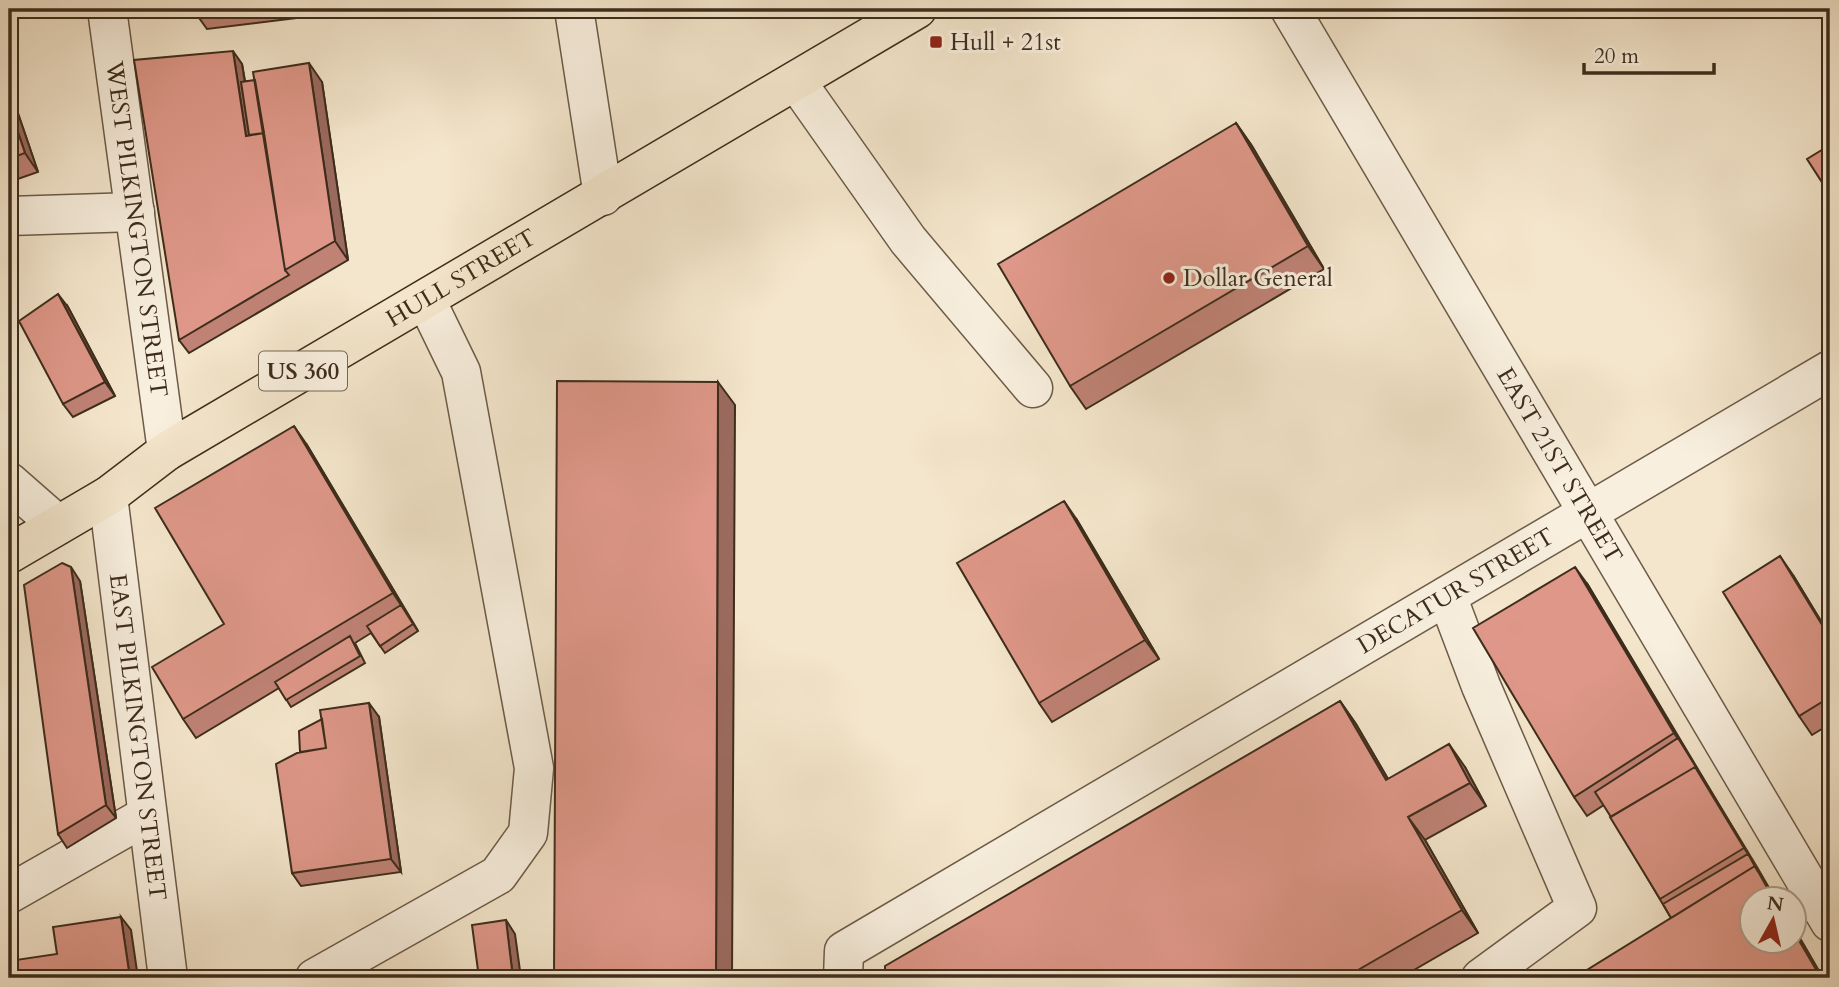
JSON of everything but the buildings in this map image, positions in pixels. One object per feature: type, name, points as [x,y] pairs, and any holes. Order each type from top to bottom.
[{"type":"main road","name":"HULL STREET","points":[[9,554],[108,496],[167,451],[603,197],[917,9]]},
{"type":"street","name":"WEST PILKINGTON STREET","points":[[107,9],[167,451]]},
{"type":"street","points":[[574,9],[603,197]]},
{"type":"street","name":"EAST 21ST STREET","points":[[1290,9],[1830,922]]},
{"type":"street","points":[[796,81],[908,240],[1033,388]]},
{"type":"street","points":[[9,216],[135,212]]},
{"type":"street","points":[[315,978],[498,875],[528,834],[534,768],[461,372],[426,300]]},
{"type":"street","name":"DECATUR STREET","points":[[843,978],[844,951],[1830,370]]},
{"type":"street","points":[[9,482],[58,525]]},
{"type":"street","name":"EAST PILKINGTON STREET","points":[[108,496],[168,978]]},
{"type":"street","points":[[1447,596],[1481,686],[1577,908],[1481,978]]},
{"type":"street","points":[[9,894],[146,816]]},
{"type":"place","name":"Hull + 21st","points":[[936,42]]},
{"type":"place","name":"Dollar General","points":[[1169,278]]}]
